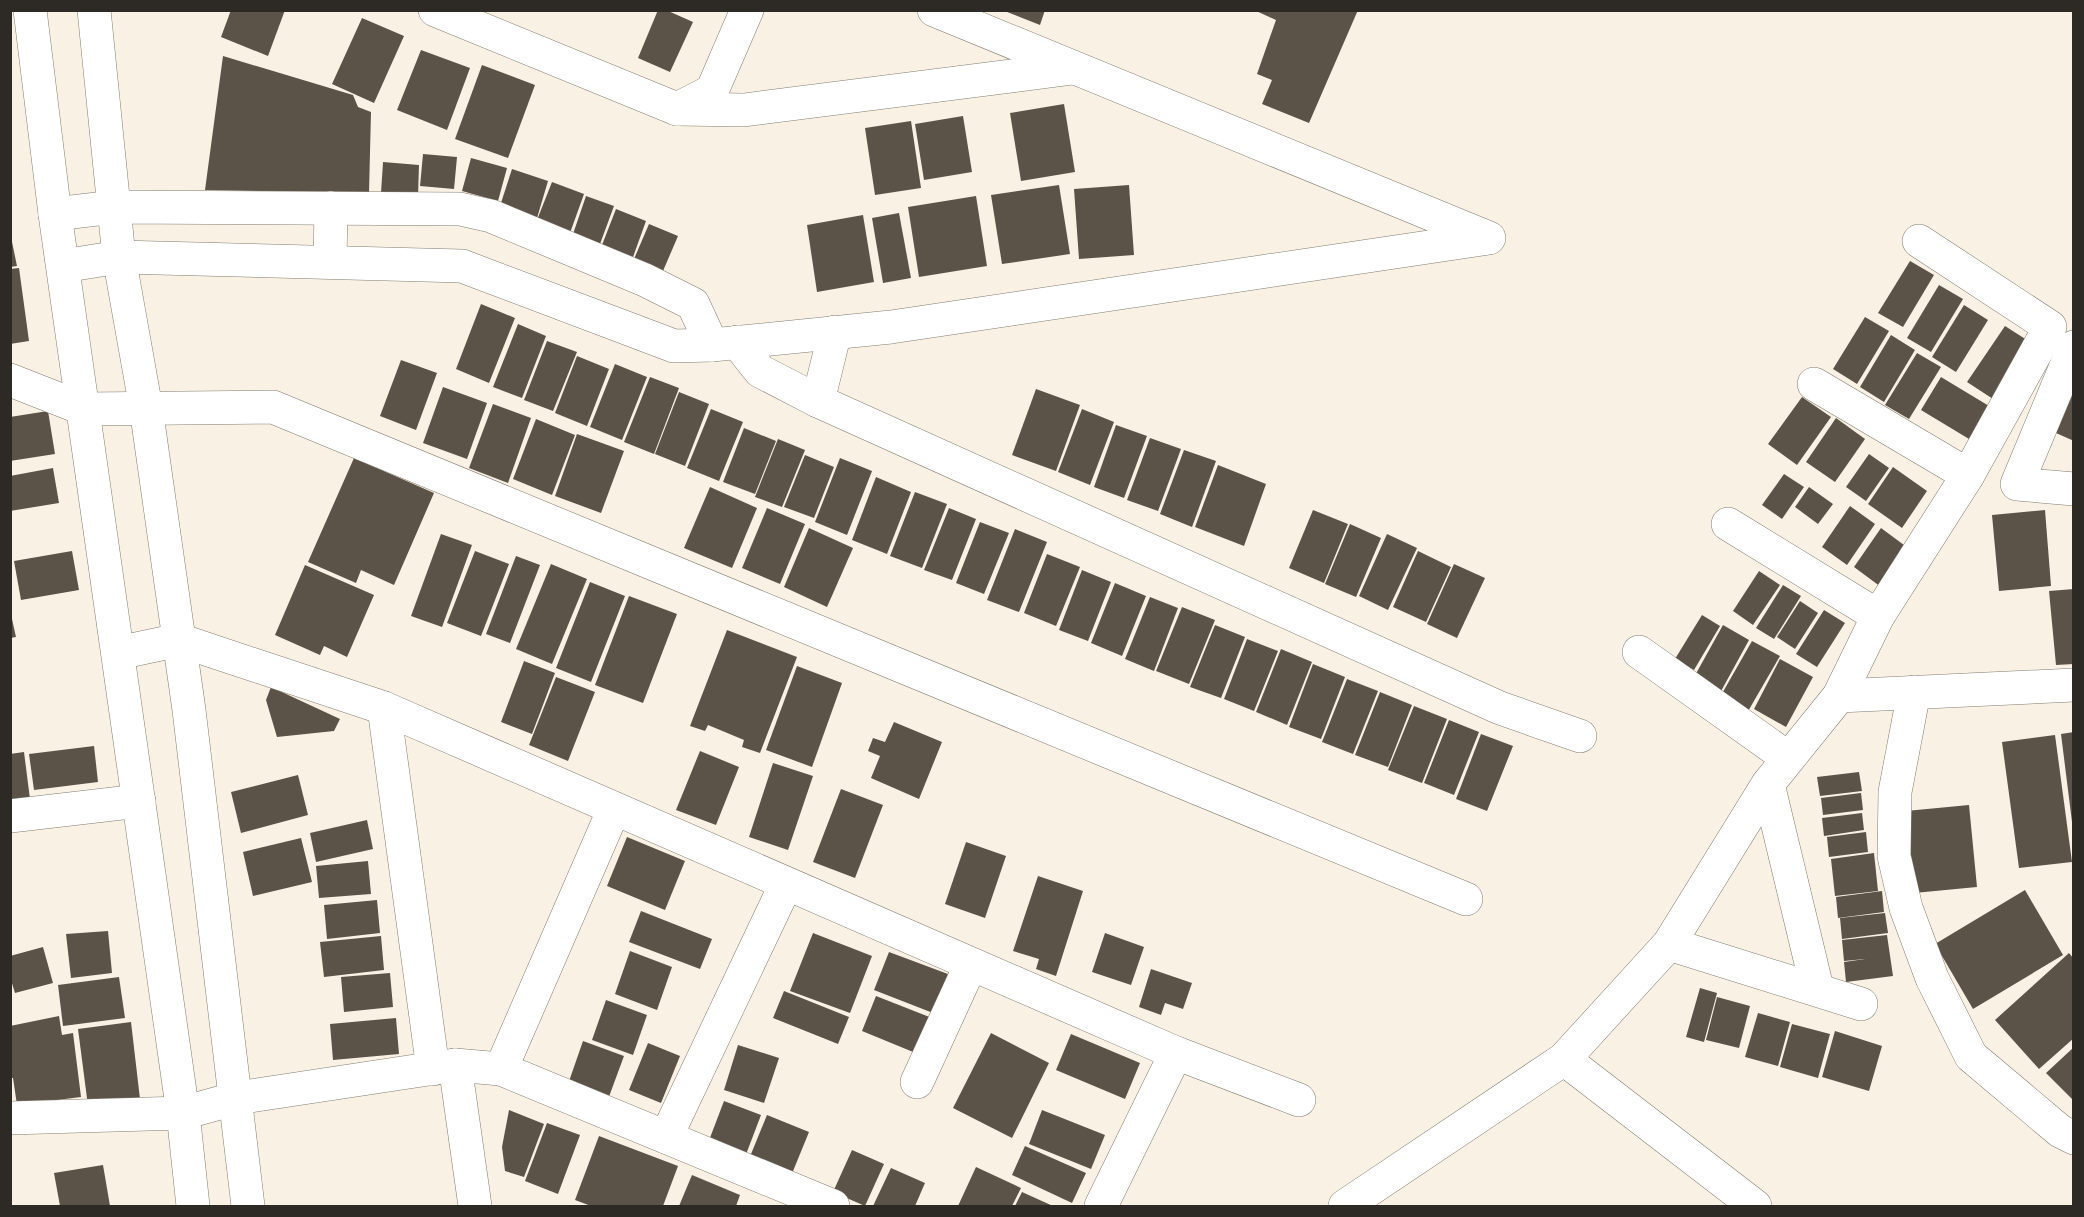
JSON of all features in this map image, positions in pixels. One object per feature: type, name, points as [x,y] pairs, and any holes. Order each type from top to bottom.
[{"type":"street","points":[[30,10],[55,214],[183,1113],[193,1206]]},
{"type":"street","points":[[94,10],[119,257],[146,408],[179,640],[237,1098],[248,1206]]},
{"type":"street","points":[[435,10],[677,109],[744,110],[1075,68]]},
{"type":"street","points":[[677,109],[712,91],[747,10]]},
{"type":"street","points":[[63,266],[119,257],[462,266],[674,346],[725,344],[903,325],[1489,238],[934,10]]},
{"type":"street","points":[[55,214],[114,207],[460,209],[491,216],[645,280],[693,304],[725,344],[760,371],[818,401],[1500,708],[1580,736]]},
{"type":"street","points":[[330,262],[331,208]]},
{"type":"street","points":[[1345,1206],[1382,1197],[1564,1059],[1669,944],[1768,784],[1839,696],[1878,616],[1968,475],[2050,327],[1919,241]]},
{"type":"street","points":[[818,401],[835,332]]},
{"type":"street","points":[[2073,347],[2017,484],[2073,489]]},
{"type":"street","points":[[10,380],[84,409],[273,407],[1466,899]]},
{"type":"street","points":[[1814,384],[1968,475]]},
{"type":"street","points":[[1728,524],[1878,616]]},
{"type":"street","points":[[118,653],[179,640],[384,708],[1176,1053],[1299,1100]]},
{"type":"street","points":[[1639,652],[1788,759]]},
{"type":"street","points":[[1839,696],[2073,685]]},
{"type":"street","points":[[1914,692],[1895,792],[1894,846],[1899,877],[1914,928],[1932,978],[1971,1056],[2060,1131],[2073,1138]]},
{"type":"street","points":[[384,708],[444,1067],[475,1206]]},
{"type":"street","points":[[1768,784],[1816,988]]},
{"type":"street","points":[[10,816],[139,801]]},
{"type":"street","points":[[501,1069],[614,809]]},
{"type":"street","points":[[666,1137],[786,884]]},
{"type":"street","points":[[1669,944],[1816,988],[1861,1004]]},
{"type":"street","points":[[917,1082],[971,964]]},
{"type":"street","points":[[1101,1206],[1176,1053]]},
{"type":"street","points":[[1564,1059],[1755,1206]]},
{"type":"street","points":[[10,1118],[183,1113],[237,1098],[444,1067],[501,1069],[833,1206]]},
{"type":"building","points":[[231,10],[285,10],[268,56],[221,37]]},
{"type":"building","points":[[658,10],[666,10],[693,22],[670,72],[638,58]]},
{"type":"building","points":[[1002,10],[1045,10],[1040,25]]},
{"type":"building","points":[[1254,10],[1358,10],[1309,123],[1262,104],[1272,80],[1257,74],[1276,20]]},
{"type":"building","points":[[362,18],[404,36],[374,103],[332,84]]},
{"type":"building","points":[[421,50],[470,68],[447,130],[397,110]]},
{"type":"building","points":[[223,56],[353,95],[358,107],[371,112],[369,193],[205,190]]},
{"type":"building","points":[[482,65],[535,85],[508,158],[455,139]]},
{"type":"building","points":[[1064,104],[1075,172],[1021,181],[1010,113]]},
{"type":"building","points":[[963,116],[972,172],[924,180],[915,124]]},
{"type":"building","points":[[911,121],[921,188],[875,195],[865,128]]},
{"type":"building","points":[[423,154],[457,157],[454,189],[420,186]]},
{"type":"building","points":[[471,158],[507,168],[498,201],[462,191]]},
{"type":"building","points":[[383,162],[419,165],[418,196],[381,193]]},
{"type":"building","points":[[512,169],[548,181],[537,218],[500,206]]},
{"type":"building","points":[[552,182],[584,194],[570,233],[537,220]]},
{"type":"building","points":[[1059,185],[1070,254],[1002,264],[991,195]]},
{"type":"building","points":[[1129,185],[1134,255],[1079,259],[1074,189]]},
{"type":"building","points":[[586,196],[614,206],[600,244],[573,234]]},
{"type":"building","points":[[976,196],[987,266],[919,277],[908,207]]},
{"type":"building","points":[[616,209],[646,221],[633,257],[602,245]]},
{"type":"building","points":[[899,213],[911,278],[883,283],[872,218]]},
{"type":"building","points":[[863,215],[874,282],[817,292],[807,225]]},
{"type":"building","points":[[649,224],[678,236],[663,271],[634,259]]},
{"type":"building","points":[[10,232],[17,266],[10,267]]},
{"type":"building","points":[[1910,261],[1934,275],[1903,327],[1878,313]]},
{"type":"building","points":[[19,268],[29,341],[10,344],[10,269]]},
{"type":"building","points":[[1939,285],[1963,299],[1931,352],[1907,338]]},
{"type":"building","points":[[481,304],[515,318],[489,383],[456,369]]},
{"type":"building","points":[[1964,305],[1988,320],[1956,372],[1932,357]]},
{"type":"building","points":[[1865,317],[1889,331],[1857,384],[1833,369]]},
{"type":"building","points":[[518,324],[546,336],[522,398],[493,387]]},
{"type":"building","points":[[2005,326],[2030,342],[1993,399],[1967,382]]},
{"type":"building","points":[[1891,335],[1915,350],[1884,402],[1860,387]]},
{"type":"building","points":[[547,341],[577,352],[553,411],[524,400]]},
{"type":"building","points":[[1917,353],[1941,367],[1909,419],[1885,405]]},
{"type":"building","points":[[577,356],[609,369],[587,426],[555,413]]},
{"type":"building","points":[[401,360],[437,373],[416,430],[380,416]]},
{"type":"building","points":[[615,364],[647,377],[622,440],[590,427]]},
{"type":"building","points":[[650,377],[679,388],[654,454],[624,442]]},
{"type":"building","points":[[1941,377],[1989,406],[1969,439],[1921,410]]},
{"type":"building","points":[[443,387],[487,403],[467,459],[423,443]]},
{"type":"building","points":[[1036,389],[1080,405],[1056,471],[1012,455]]},
{"type":"building","points":[[679,392],[709,404],[685,466],[655,454]]},
{"type":"building","points":[[2074,393],[2074,441],[2056,433]]},
{"type":"building","points":[[1802,397],[1831,417],[1797,465],[1768,444]]},
{"type":"building","points":[[493,404],[531,418],[508,483],[469,468]]},
{"type":"building","points":[[711,409],[743,422],[719,481],[687,468]]},
{"type":"building","points":[[1082,409],[1114,422],[1090,485],[1058,472]]},
{"type":"building","points":[[48,411],[55,454],[10,461],[10,417]]},
{"type":"building","points":[[1836,418],[1865,439],[1835,482],[1806,462]]},
{"type":"building","points":[[536,419],[575,435],[552,495],[513,479]]},
{"type":"building","points":[[1116,425],[1147,436],[1124,498],[1094,487]]},
{"type":"building","points":[[744,428],[776,441],[755,494],[723,482]]},
{"type":"building","points":[[577,434],[624,451],[601,513],[555,496]]},
{"type":"building","points":[[1150,438],[1181,449],[1158,511],[1127,500]]},
{"type":"building","points":[[778,439],[805,450],[782,507],[755,497]]},
{"type":"building","points":[[1184,450],[1216,461],[1192,527],[1160,514]]},
{"type":"building","points":[[1869,454],[1889,468],[1866,501],[1846,487]]},
{"type":"building","points":[[805,455],[834,467],[814,518],[784,507]]},
{"type":"building","points":[[354,458],[434,493],[394,585],[361,570],[356,583],[308,562]]},
{"type":"building","points":[[840,458],[872,471],[847,535],[815,522]]},
{"type":"building","points":[[1218,465],[1266,484],[1244,546],[1195,527]]},
{"type":"building","points":[[1893,467],[1927,491],[1902,528],[1868,504]]},
{"type":"building","points":[[53,468],[59,503],[10,511],[10,476]]},
{"type":"building","points":[[1784,474],[1804,487],[1782,519],[1762,505]]},
{"type":"building","points":[[876,477],[911,492],[887,554],[852,540]]},
{"type":"building","points":[[710,487],[757,508],[732,568],[684,548]]},
{"type":"building","points":[[1809,487],[1833,504],[1818,524],[1795,507]]},
{"type":"building","points":[[915,492],[947,504],[922,568],[890,556]]},
{"type":"building","points":[[1850,506],[1875,524],[1847,565],[1822,547]]},
{"type":"building","points":[[767,508],[805,524],[780,584],[742,568]]},
{"type":"building","points":[[949,508],[976,519],[952,580],[924,570]]},
{"type":"building","points":[[1313,510],[1348,524],[1324,583],[1289,568]]},
{"type":"building","points":[[2045,510],[2051,586],[1999,591],[1992,515]]},
{"type":"building","points":[[980,522],[1009,533],[984,594],[956,583]]},
{"type":"building","points":[[1350,524],[1381,538],[1356,597],[1325,584]]},
{"type":"building","points":[[809,528],[853,548],[827,607],[784,587]]},
{"type":"building","points":[[1881,528],[1908,548],[1881,587],[1854,567]]},
{"type":"building","points":[[1015,529],[1047,542],[1019,612],[987,600]]},
{"type":"building","points":[[441,534],[472,545],[442,627],[411,616]]},
{"type":"building","points":[[1387,534],[1417,548],[1388,610],[1359,596]]},
{"type":"building","points":[[72,551],[79,590],[21,600],[14,561]]},
{"type":"building","points":[[475,551],[509,564],[481,636],[447,623]]},
{"type":"building","points":[[1418,551],[1451,567],[1426,622],[1393,607]]},
{"type":"building","points":[[1047,554],[1080,567],[1056,626],[1024,613]]},
{"type":"building","points":[[516,556],[540,565],[510,643],[486,634]]},
{"type":"building","points":[[551,564],[587,579],[552,664],[516,649]]},
{"type":"building","points":[[1454,564],[1485,578],[1457,638],[1427,624]]},
{"type":"building","points":[[305,565],[374,595],[347,657],[324,646],[320,655],[275,635]]},
{"type":"building","points":[[1082,570],[1111,582],[1088,641],[1059,630]]},
{"type":"building","points":[[1759,571],[1780,585],[1753,625],[1733,611]]},
{"type":"building","points":[[590,582],[625,596],[591,682],[556,668]]},
{"type":"building","points":[[1115,583],[1146,596],[1122,656],[1091,643]]},
{"type":"building","points":[[1783,585],[1801,596],[1774,639],[1756,628]]},
{"type":"building","points":[[2074,589],[2074,664],[2056,665],[2049,591]]},
{"type":"building","points":[[629,596],[677,614],[643,703],[595,685]]},
{"type":"building","points":[[1150,597],[1178,608],[1154,671],[1125,659]]},
{"type":"building","points":[[1800,601],[1818,613],[1795,649],[1777,637]]},
{"type":"building","points":[[1182,607],[1215,620],[1189,684],[1156,671]]},
{"type":"building","points":[[10,610],[16,637],[10,638]]},
{"type":"building","points":[[1824,610],[1845,623],[1817,667],[1796,654]]},
{"type":"building","points":[[1702,615],[1720,626],[1694,670],[1675,659]]},
{"type":"building","points":[[1215,625],[1245,637],[1221,698],[1190,687]]},
{"type":"building","points":[[1723,625],[1749,640],[1720,693],[1693,679]]},
{"type":"building","points":[[727,630],[797,657],[760,753],[742,747],[744,740],[708,725],[705,731],[690,726]]},
{"type":"building","points":[[1247,639],[1278,651],[1254,711],[1224,699]]},
{"type":"building","points":[[1752,641],[1780,656],[1747,713],[1720,697]]},
{"type":"building","points":[[1281,649],[1312,662],[1287,725],[1256,712]]},
{"type":"building","points":[[1780,659],[1813,677],[1786,727],[1754,709]]},
{"type":"building","points":[[524,661],[555,673],[532,734],[501,722]]},
{"type":"building","points":[[1313,664],[1345,677],[1321,739],[1289,727]]},
{"type":"building","points":[[797,666],[842,683],[812,767],[766,750]]},
{"type":"building","points":[[556,677],[595,692],[568,761],[529,745]]},
{"type":"building","points":[[1347,679],[1378,691],[1353,754],[1322,742]]},
{"type":"building","points":[[271,687],[340,719],[334,731],[277,737],[266,700]]},
{"type":"building","points":[[1380,692],[1412,705],[1388,767],[1355,755]]},
{"type":"building","points":[[1414,706],[1447,719],[1422,783],[1388,770]]},
{"type":"building","points":[[1449,720],[1479,732],[1454,795],[1424,783]]},
{"type":"building","points":[[894,722],[942,742],[919,799],[871,778],[880,756],[868,751],[873,738],[885,742]]},
{"type":"building","points":[[2074,732],[2074,822],[2072,822],[2061,734]]},
{"type":"building","points":[[1481,734],[1513,746],[1487,811],[1456,799]]},
{"type":"building","points":[[2055,735],[2072,862],[2019,868],[2002,742]]},
{"type":"building","points":[[94,746],[98,782],[34,790],[29,754]]},
{"type":"building","points":[[700,751],[739,767],[716,825],[676,810]]},
{"type":"building","points":[[24,752],[30,799],[10,801],[10,754]]},
{"type":"building","points":[[773,763],[813,776],[788,850],[749,837]]},
{"type":"building","points":[[1859,772],[1862,791],[1820,796],[1817,777]]},
{"type":"building","points":[[298,775],[308,815],[241,833],[231,792]]},
{"type":"building","points":[[841,789],[883,805],[855,878],[813,862]]},
{"type":"building","points":[[1861,793],[1863,810],[1823,815],[1821,798]]},
{"type":"building","points":[[1969,805],[1977,887],[1914,893],[1906,811]]},
{"type":"building","points":[[1862,813],[1864,830],[1824,836],[1822,818]]},
{"type":"building","points":[[367,820],[373,849],[316,862],[310,833]]},
{"type":"building","points":[[1866,832],[1868,852],[1829,857],[1827,837]]},
{"type":"building","points":[[627,837],[685,861],[665,910],[607,886]]},
{"type":"building","points":[[301,838],[312,882],[253,896],[243,852]]},
{"type":"building","points":[[966,842],[1006,856],[985,918],[945,904]]},
{"type":"building","points":[[1874,853],[1878,891],[1835,896],[1831,859]]},
{"type":"building","points":[[368,861],[371,894],[319,898],[316,866]]},
{"type":"building","points":[[1038,876],[1083,891],[1056,976],[1036,969],[1039,959],[1013,951]]},
{"type":"building","points":[[2025,890],[2063,955],[1973,1009],[1935,944]]},
{"type":"building","points":[[1882,891],[1884,912],[1838,918],[1836,897]]},
{"type":"building","points":[[377,900],[380,933],[327,939],[324,905]]},
{"type":"building","points":[[641,911],[712,939],[700,969],[629,942]]},
{"type":"building","points":[[1885,913],[1888,933],[1842,939],[1840,918]]},
{"type":"building","points":[[108,931],[112,973],[71,978],[66,934]]},
{"type":"building","points":[[813,933],[872,956],[850,1013],[790,991]]},
{"type":"building","points":[[1105,933],[1144,947],[1131,985],[1092,972]]},
{"type":"building","points":[[1887,935],[1893,976],[1846,982],[1844,962],[1865,959],[1844,961],[1842,940]]},
{"type":"building","points":[[381,936],[384,970],[324,977],[320,942]]},
{"type":"building","points":[[43,947],[53,983],[15,993],[10,977],[10,956]]},
{"type":"building","points":[[630,951],[672,967],[657,1010],[615,994]]},
{"type":"building","points":[[889,952],[948,974],[933,1013],[874,990]]},
{"type":"building","points":[[2069,953],[2074,959],[2074,1038],[2039,1069],[1995,1020]]},
{"type":"building","points":[[1151,969],[1192,983],[1183,1009],[1165,1003],[1161,1015],[1139,1007]]},
{"type":"building","points":[[390,973],[393,1007],[344,1012],[341,977]]},
{"type":"building","points":[[119,977],[125,1018],[63,1026],[58,985]]},
{"type":"building","points":[[1700,988],[1717,993],[1704,1042],[1686,1037]]},
{"type":"building","points":[[784,991],[849,1017],[838,1044],[773,1018]]},
{"type":"building","points":[[876,996],[932,1018],[918,1054],[862,1031]]},
{"type":"building","points":[[1717,997],[1750,1006],[1739,1048],[1706,1040]]},
{"type":"building","points":[[606,1000],[647,1015],[633,1055],[592,1040]]},
{"type":"building","points":[[1758,1013],[1790,1022],[1778,1066],[1745,1057]]},
{"type":"building","points":[[59,1016],[62,1035],[73,1033],[81,1097],[17,1105],[13,1078],[10,1078],[10,1026]]},
{"type":"building","points":[[396,1018],[399,1054],[333,1060],[330,1024]]},
{"type":"building","points":[[131,1022],[140,1099],[88,1106],[78,1029]]},
{"type":"building","points":[[1792,1024],[1830,1034],[1818,1078],[1780,1067]]},
{"type":"building","points":[[1835,1031],[1882,1046],[1869,1091],[1822,1077]]},
{"type":"building","points":[[991,1033],[1049,1063],[1012,1138],[953,1108]]},
{"type":"building","points":[[1071,1034],[1140,1063],[1125,1099],[1056,1070]]},
{"type":"building","points":[[583,1041],[624,1056],[607,1102],[567,1087]]},
{"type":"building","points":[[648,1043],[680,1056],[661,1103],[629,1090]]},
{"type":"building","points":[[738,1045],[779,1058],[764,1103],[724,1090]]},
{"type":"building","points":[[2074,1047],[2074,1101],[2046,1073]]},
{"type":"building","points":[[724,1101],[761,1115],[745,1157],[708,1143]]},
{"type":"building","points":[[509,1110],[544,1124],[524,1177],[505,1171],[502,1147]]},
{"type":"building","points":[[1042,1110],[1105,1135],[1091,1169],[1029,1144]]},
{"type":"building","points":[[767,1115],[809,1132],[791,1176],[749,1159]]},
{"type":"building","points":[[547,1123],[580,1135],[558,1194],[525,1181]]},
{"type":"building","points":[[599,1136],[678,1166],[663,1206],[591,1206],[575,1200]]},
{"type":"building","points":[[1025,1146],[1086,1173],[1072,1203],[1012,1175]]},
{"type":"building","points":[[852,1150],[884,1164],[865,1206],[833,1192]]},
{"type":"building","points":[[103,1165],[110,1206],[60,1206],[54,1173]]},
{"type":"building","points":[[976,1167],[1021,1188],[1012,1206],[958,1206]]},
{"type":"building","points":[[891,1168],[925,1183],[915,1206],[873,1206]]},
{"type":"building","points":[[692,1175],[740,1195],[736,1206],[679,1206]]},
{"type":"building","points":[[1022,1192],[1053,1206],[1015,1206]]}]
